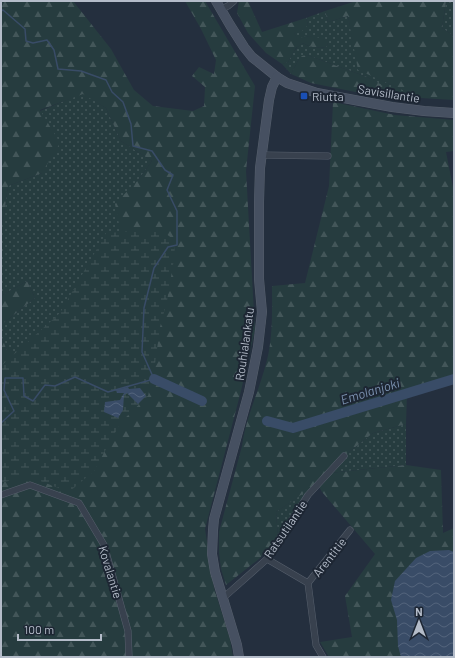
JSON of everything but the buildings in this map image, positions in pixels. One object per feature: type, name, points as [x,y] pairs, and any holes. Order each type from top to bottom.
[{"type":"street","points":[[218,5],[228,6],[234,1]]},
{"type":"street","points":[[218,5],[244,47],[252,57],[276,77]]},
{"type":"street","name":"Savisillantie","points":[[276,77],[317,93],[392,107],[454,113]]},
{"type":"street","name":"Rouhialankatu","points":[[240,657],[215,572],[212,554],[213,530],[216,511],[249,392],[259,340],[262,312],[259,279],[260,177],[269,100],[276,77]]},
{"type":"street","points":[[262,155],[328,156]]},
{"type":"street","name":"Ratsutilantie","points":[[223,598],[267,559],[308,495],[344,456]]},
{"type":"street","name":"Kovalantie","points":[[1,495],[30,485],[79,503],[104,545],[128,631],[129,657]]},
{"type":"street","name":"Arentitie","points":[[308,583],[350,530]]},
{"type":"street","points":[[267,559],[308,583],[316,645],[323,657]]},
{"type":"green space","points":[[1,1],[73,1],[111,49],[134,90],[153,106],[193,111],[204,106],[205,87],[192,76],[199,67],[214,74],[216,60],[185,1],[205,1],[255,86],[246,171],[255,330],[241,391],[205,529],[214,588],[230,639],[233,657],[1,657],[1,335],[7,351],[26,351],[123,244],[115,204],[138,180],[152,161],[121,141],[106,108],[83,94],[40,110],[60,143],[42,173],[8,186],[3,221],[1,223]]},
{"type":"green space","points":[[239,1],[248,1],[262,32],[306,18],[308,25],[302,31],[294,33],[297,38],[310,36],[326,39],[328,43],[326,47],[319,48],[303,43],[296,48],[288,62],[282,64],[266,53],[248,33],[237,13]]},
{"type":"green space","points":[[356,1],[446,1],[442,28],[454,36],[454,100],[421,98],[358,70],[348,16],[328,22],[325,11]]},
{"type":"green space","points":[[446,1],[454,1],[454,36],[442,28]]},
{"type":"green space","points":[[325,11],[328,22],[348,16],[359,70],[421,98],[419,102],[380,97],[383,86],[367,77],[307,55],[299,59],[291,74],[282,64],[288,62],[294,51],[300,45],[303,43],[314,47],[326,47],[328,43],[310,36],[297,39],[294,33],[308,25],[306,18]]},
{"type":"green space","points":[[307,55],[367,77],[384,86],[380,97],[311,83],[291,74],[299,59],[302,56]]},
{"type":"green space","points":[[83,93],[106,108],[121,141],[152,161],[138,180],[123,243],[26,351],[7,351],[1,335],[1,325],[35,298],[27,281],[1,296],[1,223],[3,221],[8,186],[42,173],[40,111]]},
{"type":"green space","points":[[333,102],[395,115],[454,120],[454,151],[446,152],[454,192],[454,379],[407,393],[406,424],[373,433],[344,456],[330,473],[406,465],[441,470],[443,533],[454,528],[454,657],[329,657],[320,642],[352,637],[345,596],[375,554],[322,492],[318,485],[320,482],[276,512],[278,537],[259,559],[226,585],[221,569],[219,532],[250,413],[269,351],[272,314],[272,286],[305,283],[329,186]]},
{"type":"green space","points":[[161,230],[173,239],[175,253],[148,396],[121,422],[94,471],[69,492],[27,476],[1,483],[1,367],[60,313],[106,233]],"holes":[[[128,387],[129,389],[139,388],[124,395],[123,410],[105,402],[120,400]]]},
{"type":"green space","points":[[27,281],[35,298],[1,325],[1,296]]},
{"type":"green space","points":[[406,424],[406,465],[329,473],[344,456],[373,433]]},
{"type":"green space","points":[[322,480],[278,537],[276,512]]},
{"type":"water","points":[[128,387],[129,389],[140,388],[146,396],[138,404],[127,393],[124,395],[123,410],[118,418],[104,412],[105,402],[120,400],[124,393],[117,393],[116,390]]},
{"type":"water","points":[[449,550],[454,552],[454,657],[401,657],[398,646],[397,620],[391,600],[395,581],[416,558],[430,551]]},
{"type":"waterway","points":[[1,11],[3,10],[25,29],[26,41],[33,43],[47,40],[54,50],[58,69],[81,71],[106,80],[112,92],[123,102],[131,124],[133,146],[152,151],[165,170],[173,175],[167,190],[177,211],[177,245],[168,247],[154,268],[144,308],[142,352],[154,379],[108,392],[75,377],[55,386],[45,385],[33,401],[24,396],[23,378],[5,378],[4,390],[14,411],[1,423]]},
{"type":"waterway","points":[[154,379],[202,401]]},
{"type":"waterway","name":"Emolanjoki","points":[[267,421],[293,428],[454,379]]},
{"type":"place","name":"Riutta","points":[[304,96]]}]
